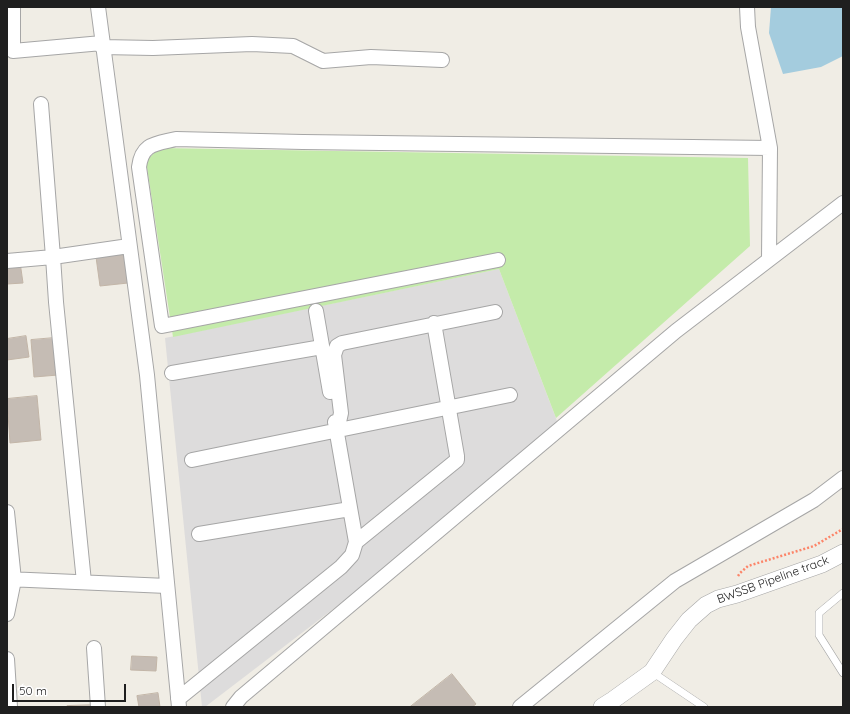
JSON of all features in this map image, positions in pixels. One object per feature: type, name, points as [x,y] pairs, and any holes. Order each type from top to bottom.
[{"type":"street","points":[[13,7],[10,51],[102,45],[190,48],[252,44],[292,46],[323,61],[371,57],[442,60]]},
{"type":"street","points":[[98,7],[147,375],[179,703]]},
{"type":"street","points":[[747,7],[748,27],[770,148],[770,259]]},
{"type":"street","points":[[41,104],[56,302],[84,582]]},
{"type":"street","points":[[498,260],[162,326],[139,167],[140,156],[146,149],[157,143],[176,139],[770,148]]},
{"type":"street","points":[[233,707],[241,697],[259,681],[676,331],[843,203]]},
{"type":"street","points":[[7,261],[53,257],[129,246]]},
{"type":"street","points":[[179,703],[341,567],[352,555],[356,542],[316,311]]},
{"type":"street","points":[[337,431],[341,413],[334,355],[337,346],[342,343],[434,323],[495,312]]},
{"type":"street","points":[[356,542],[456,460],[457,456],[434,323]]},
{"type":"street","points":[[172,373],[322,347]]},
{"type":"street","points":[[192,460],[510,395]]},
{"type":"street","points":[[520,707],[676,581],[814,500],[843,478]]},
{"type":"street","points":[[199,534],[350,509]]},
{"type":"street","points":[[7,512],[11,580],[7,614]]},
{"type":"street","name":"BWSSB Pipeline track","points":[[602,707],[652,672],[689,620],[706,605],[718,599],[737,594],[822,564],[843,553]]},
{"type":"street","points":[[11,580],[167,586]]},
{"type":"street","points":[[94,648],[98,707]]},
{"type":"street","points":[[7,659],[10,707]]},
{"type":"lane","points":[[843,593],[819,613],[818,636],[843,673]]},
{"type":"lane","points":[[652,672],[704,707]]},
{"type":"path","points":[[737,594],[736,580],[740,573],[748,566],[814,546],[843,529]]},
{"type":"shaded area","points":[[499,269],[562,434],[205,707],[202,707],[165,338]]},
{"type":"green space","points":[[159,148],[748,158],[750,246],[556,418],[499,269],[173,337],[146,161]]},
{"type":"water","points":[[771,7],[843,7],[843,56],[821,67],[783,74],[769,33]]},
{"type":"building","points":[[124,253],[128,283],[100,286],[96,257]]},
{"type":"building","points":[[20,262],[23,283],[7,284],[7,264]]},
{"type":"building","points":[[26,336],[29,357],[7,360],[7,339]]},
{"type":"building","points":[[54,338],[58,375],[34,377],[31,340]]},
{"type":"building","points":[[37,396],[41,440],[10,443],[7,399]]},
{"type":"building","points":[[132,656],[157,657],[156,671],[131,670]]},
{"type":"building","points":[[452,674],[476,704],[472,707],[410,707]]},
{"type":"building","points":[[158,693],[160,707],[139,707],[137,696]]},
{"type":"building","points":[[97,705],[97,707],[67,707],[67,706]]}]
